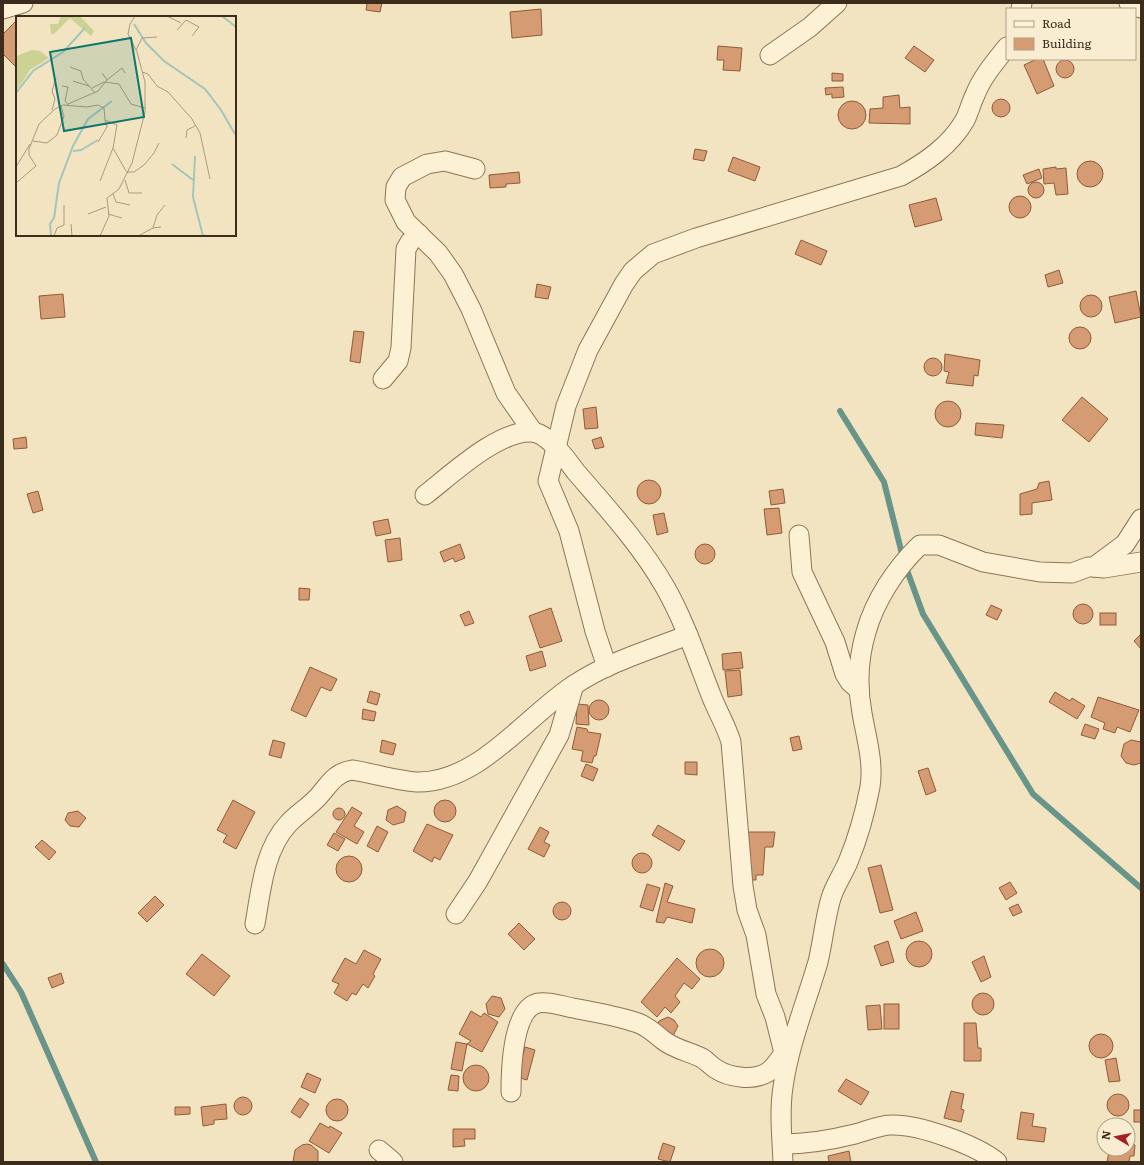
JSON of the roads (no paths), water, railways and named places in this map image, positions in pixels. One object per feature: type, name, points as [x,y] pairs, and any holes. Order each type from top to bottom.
[{"type":"street","points":[[3,9],[23,3]]},
{"type":"street","points":[[770,55],[810,27],[837,3]]},
{"type":"street","points":[[1129,3],[1141,8]]},
{"type":"street","points":[[607,667],[595,631],[569,531],[548,481],[566,406],[588,350],[624,284],[633,271],[653,254],[696,238],[901,176],[932,158],[964,122],[981,83],[1006,48]]},
{"type":"street","points":[[475,169],[445,161],[427,164],[402,177],[396,187],[395,200],[406,222],[438,253],[453,274],[471,309],[506,393],[533,432]]},
{"type":"street","points":[[383,379],[398,361],[401,348],[406,249],[410,242],[419,234]]},
{"type":"street","points":[[425,495],[488,446],[506,437],[533,432],[540,434],[555,447],[645,557],[664,586],[688,635],[713,700],[726,725],[731,742],[745,897],[756,935],[766,994],[786,1053]]},
{"type":"street","points":[[1094,567],[1125,544],[1141,520]]},
{"type":"street","points":[[799,535],[802,572],[835,642],[845,674],[850,682],[859,690]]},
{"type":"street","points":[[997,1162],[988,1155],[931,1132],[912,1126],[890,1125],[807,1144],[783,1153],[780,1115],[786,1053],[818,961],[831,898],[848,864],[858,836],[870,787],[870,756],[859,690],[861,657],[866,632],[874,610],[898,570],[920,545],[939,545],[983,562],[1040,572],[1072,572],[1088,567],[1104,568],[1141,562]]},
{"type":"street","points":[[255,924],[264,876],[274,844],[288,823],[317,798],[336,775],[342,771],[352,770],[416,782],[432,781],[452,776],[505,742],[574,685],[607,667],[688,635]]},
{"type":"street","points":[[456,914],[478,881],[559,735],[574,685]]},
{"type":"street","points":[[511,1092],[512,1058],[516,1035],[522,1018],[529,1008],[536,1004],[548,1003],[602,1014],[638,1024],[653,1031],[664,1041],[704,1059],[716,1069],[729,1075],[746,1077],[758,1076],[767,1072],[786,1053]]},
{"type":"street","points":[[379,1150],[393,1162]]},
{"type":"waterway","points":[[840,411],[884,482],[904,562],[923,614],[1033,794],[1141,888]]},
{"type":"waterway","points":[[3,964],[21,992],[96,1162]]}]
